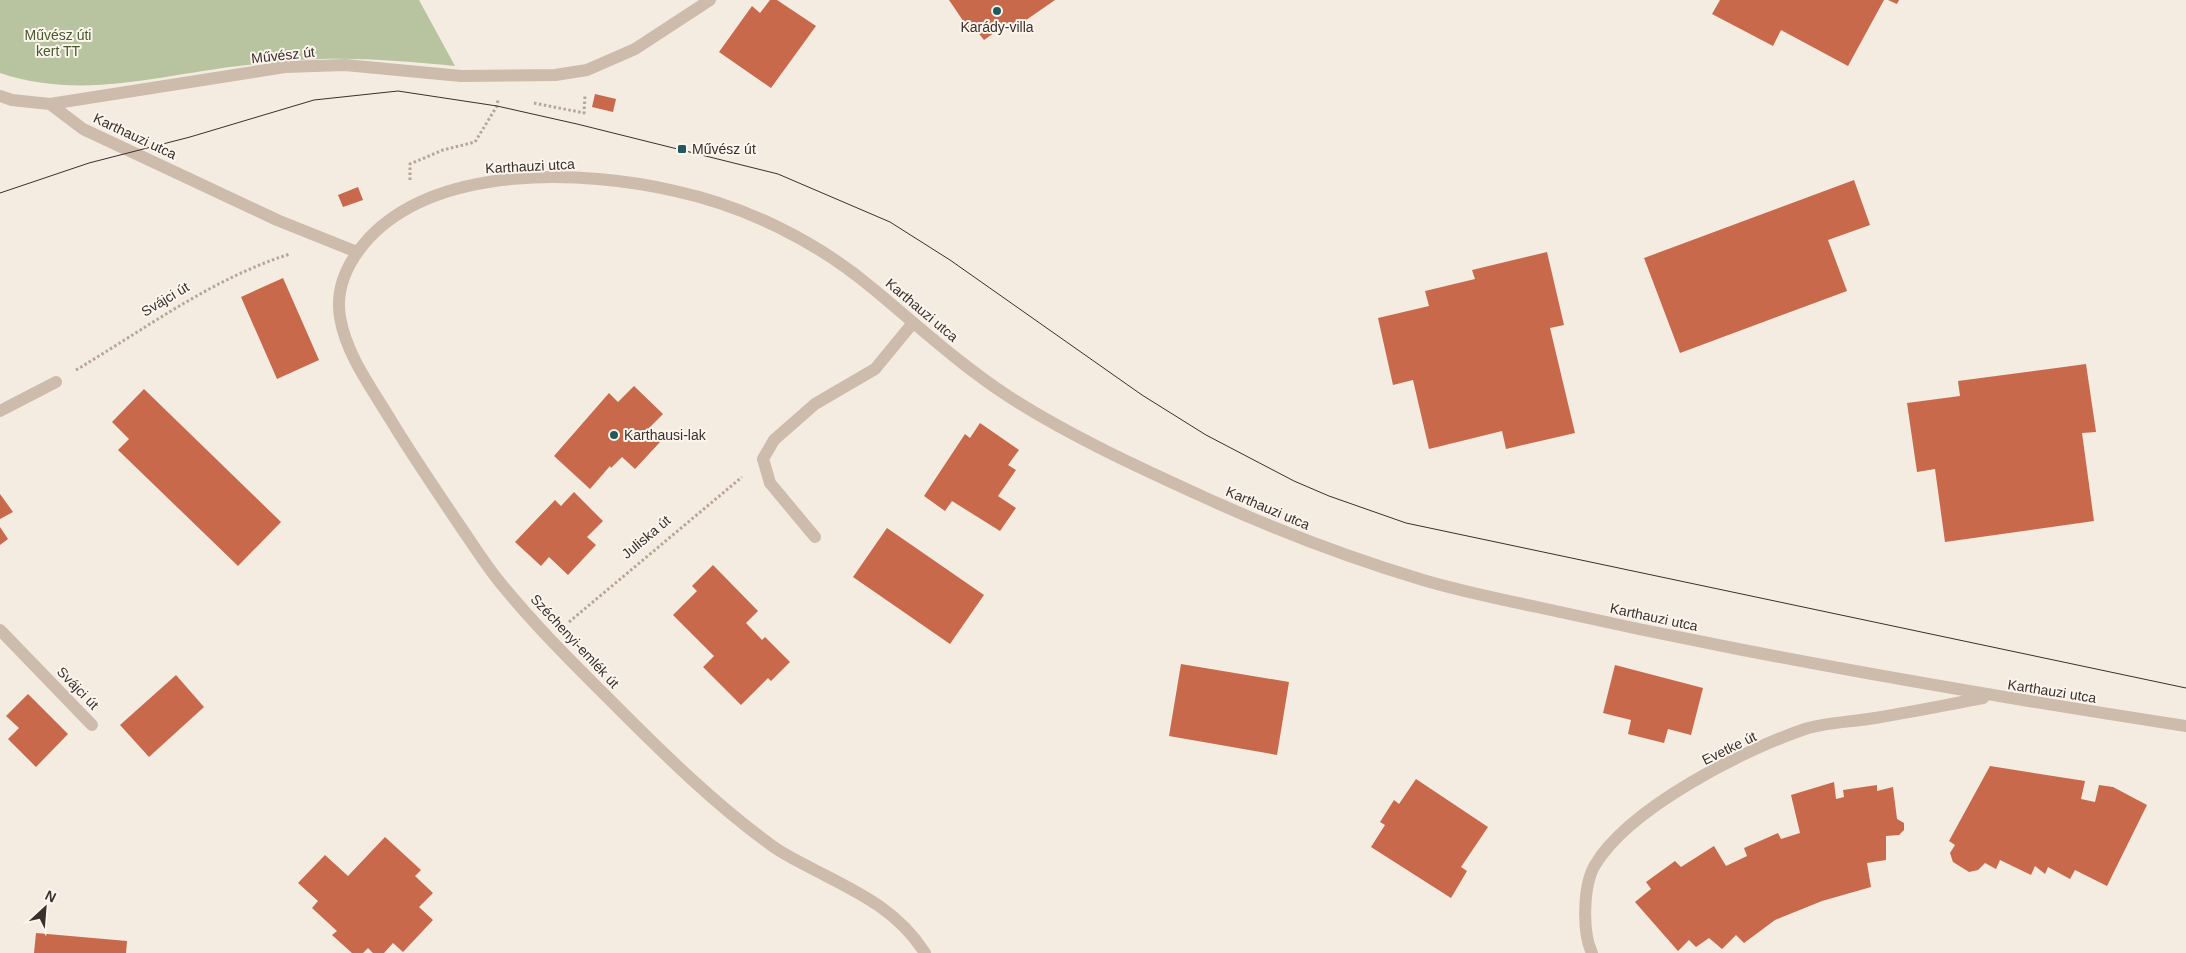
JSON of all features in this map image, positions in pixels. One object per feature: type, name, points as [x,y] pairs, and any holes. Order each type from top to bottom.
[{"type":"street","name":"Művész út","points":[[50,104],[285,67],[345,65],[461,76],[555,75],[588,70],[635,49],[710,0]]},
{"type":"street","points":[[0,96],[12,100],[50,104]]},
{"type":"street","name":"Karthauzi utca","points":[[50,104],[83,128],[277,220],[357,252],[377,229],[412,206],[472,184],[512,178],[565,176],[625,182],[678,191],[736,210],[784,230],[826,254],[867,283],[912,324],[1005,394],[1046,419],[1219,504],[1323,547],[1426,581],[1657,634],[1993,697],[2186,726]]},
{"type":"street","name":"Széchenyi-emlék út","points":[[357,252],[341,280],[339,315],[352,355],[413,457],[496,577],[549,638],[673,763],[776,849],[880,904],[915,937],[925,953]]},
{"type":"street","points":[[814,537],[770,483],[763,459],[774,440],[815,404],[875,369],[912,324]]},
{"type":"street","points":[[0,411],[56,382]]},
{"type":"street","name":"Svájci út","points":[[0,630],[92,725]]},
{"type":"street","name":"Evetke út","points":[[1592,953],[1586,942],[1585,901],[1594,866],[1616,839],[1642,815],[1676,792],[1738,758],[1806,729],[1993,697]]},
{"type":"path","points":[[412,206],[410,164],[443,150],[475,142],[497,106],[507,76]]},
{"type":"path","points":[[528,102],[584,113],[585,102]]},
{"type":"path","name":"Svájci út","points":[[56,382],[212,288],[264,262],[296,252]]},
{"type":"path","name":"Juliska út","points":[[549,638],[763,459]]},
{"type":"green space","name":"Művész úti kert TT","points":[[0,0],[419,0],[455,66],[372,60],[313,59],[215,69],[123,83],[62,85],[31,81],[0,73]]},
{"type":"building","points":[[770,0],[777,0],[816,26],[771,88],[719,52],[752,6],[760,13]]},
{"type":"building","name":"Karády-villa","points":[[949,0],[1055,0],[1013,29],[1008,23],[984,40],[972,25],[968,28]]},
{"type":"building","points":[[1720,0],[1884,0],[1848,66],[1781,30],[1773,46],[1712,14]]},
{"type":"building","points":[[1888,0],[1899,0],[1897,4]]},
{"type":"building","points":[[595,94],[616,99],[613,112],[592,107]]},
{"type":"building","points":[[1854,180],[1870,225],[1828,240],[1847,291],[1680,353],[1644,258]]},
{"type":"building","points":[[358,187],[363,200],[343,207],[338,195]]},
{"type":"building","points":[[1547,252],[1564,325],[1550,328],[1575,433],[1506,449],[1502,431],[1429,449],[1413,380],[1393,385],[1378,318],[1429,306],[1425,291],[1475,279],[1472,270]]},
{"type":"building","points":[[283,278],[319,360],[277,379],[241,297]]},
{"type":"building","points":[[2086,364],[2096,432],[2082,433],[2094,521],[1945,542],[1935,469],[1917,472],[1907,403],[1960,396],[1958,381]]},
{"type":"building","name":"Karthausi-lak","points":[[634,386],[663,414],[648,429],[661,441],[635,469],[622,457],[611,468],[610,466],[590,489],[554,456],[609,393],[618,402]]},
{"type":"building","points":[[144,389],[281,522],[238,566],[118,450],[129,439],[112,422]]},
{"type":"building","points":[[980,423],[1019,450],[1008,465],[1016,470],[998,496],[1016,508],[1000,531],[952,501],[945,511],[924,496],[965,434],[970,438]]},
{"type":"building","points":[[574,492],[603,521],[587,537],[596,545],[568,575],[549,557],[541,566],[515,542],[555,500],[561,506]]},
{"type":"building","points":[[0,494],[13,512],[0,519]]},
{"type":"building","points":[[0,527],[8,539],[0,545]]},
{"type":"building","points":[[887,528],[984,595],[950,644],[853,577]]},
{"type":"building","points":[[713,565],[758,611],[746,623],[762,640],[765,637],[790,662],[771,681],[768,678],[741,705],[703,667],[714,656],[673,615],[697,591],[692,586]]},
{"type":"building","points":[[1181,664],[1289,682],[1277,755],[1169,736]]},
{"type":"building","points":[[1615,665],[1703,688],[1691,735],[1668,729],[1664,743],[1628,734],[1631,720],[1603,713]]},
{"type":"building","points":[[176,675],[204,707],[149,757],[120,725]]},
{"type":"building","points":[[28,694],[68,734],[36,767],[8,739],[19,728],[6,716]]},
{"type":"building","points":[[1990,766],[2085,781],[2081,799],[2095,802],[2099,785],[2113,787],[2147,805],[2107,886],[2075,870],[2070,879],[2048,867],[2045,874],[2035,866],[2031,875],[2000,860],[1996,869],[1985,863],[1978,870],[1969,872],[1953,862],[1950,853],[1955,845],[1949,841]]},
{"type":"building","points":[[1416,779],[1488,827],[1461,867],[1467,871],[1451,898],[1371,847],[1385,825],[1380,822],[1394,800],[1399,804]]},
{"type":"building","points":[[1834,782],[1836,799],[1844,797],[1843,790],[1877,785],[1877,791],[1893,787],[1897,819],[1904,823],[1904,830],[1899,835],[1886,836],[1886,860],[1867,863],[1871,887],[1822,901],[1775,920],[1744,943],[1736,935],[1722,949],[1709,938],[1696,947],[1689,940],[1678,951],[1635,902],[1651,889],[1646,882],[1675,861],[1681,867],[1714,846],[1726,866],[1747,856],[1744,848],[1778,833],[1781,839],[1800,833],[1791,795]]},
{"type":"building","points":[[385,837],[421,870],[415,876],[433,893],[419,907],[433,920],[403,952],[393,943],[384,953],[373,953],[368,948],[363,953],[352,953],[332,935],[337,931],[312,908],[318,901],[298,883],[325,855],[348,876]]},
{"type":"building","points":[[36,933],[127,941],[126,953],[34,953]]},
{"type":"tram line","points":[[0,193],[89,163],[190,137],[314,100],[398,91],[497,106],[577,124],[778,174],[890,222],[950,260],[1142,395],[1206,435],[1294,481],[1329,496],[1406,523],[2186,688]]},
{"type":"place","name":"Karády-villa","points":[[997,11]]},
{"type":"place","name":"Művész út","points":[[682,149]]},
{"type":"place","name":"Karthausi-lak","points":[[614,435]]}]
